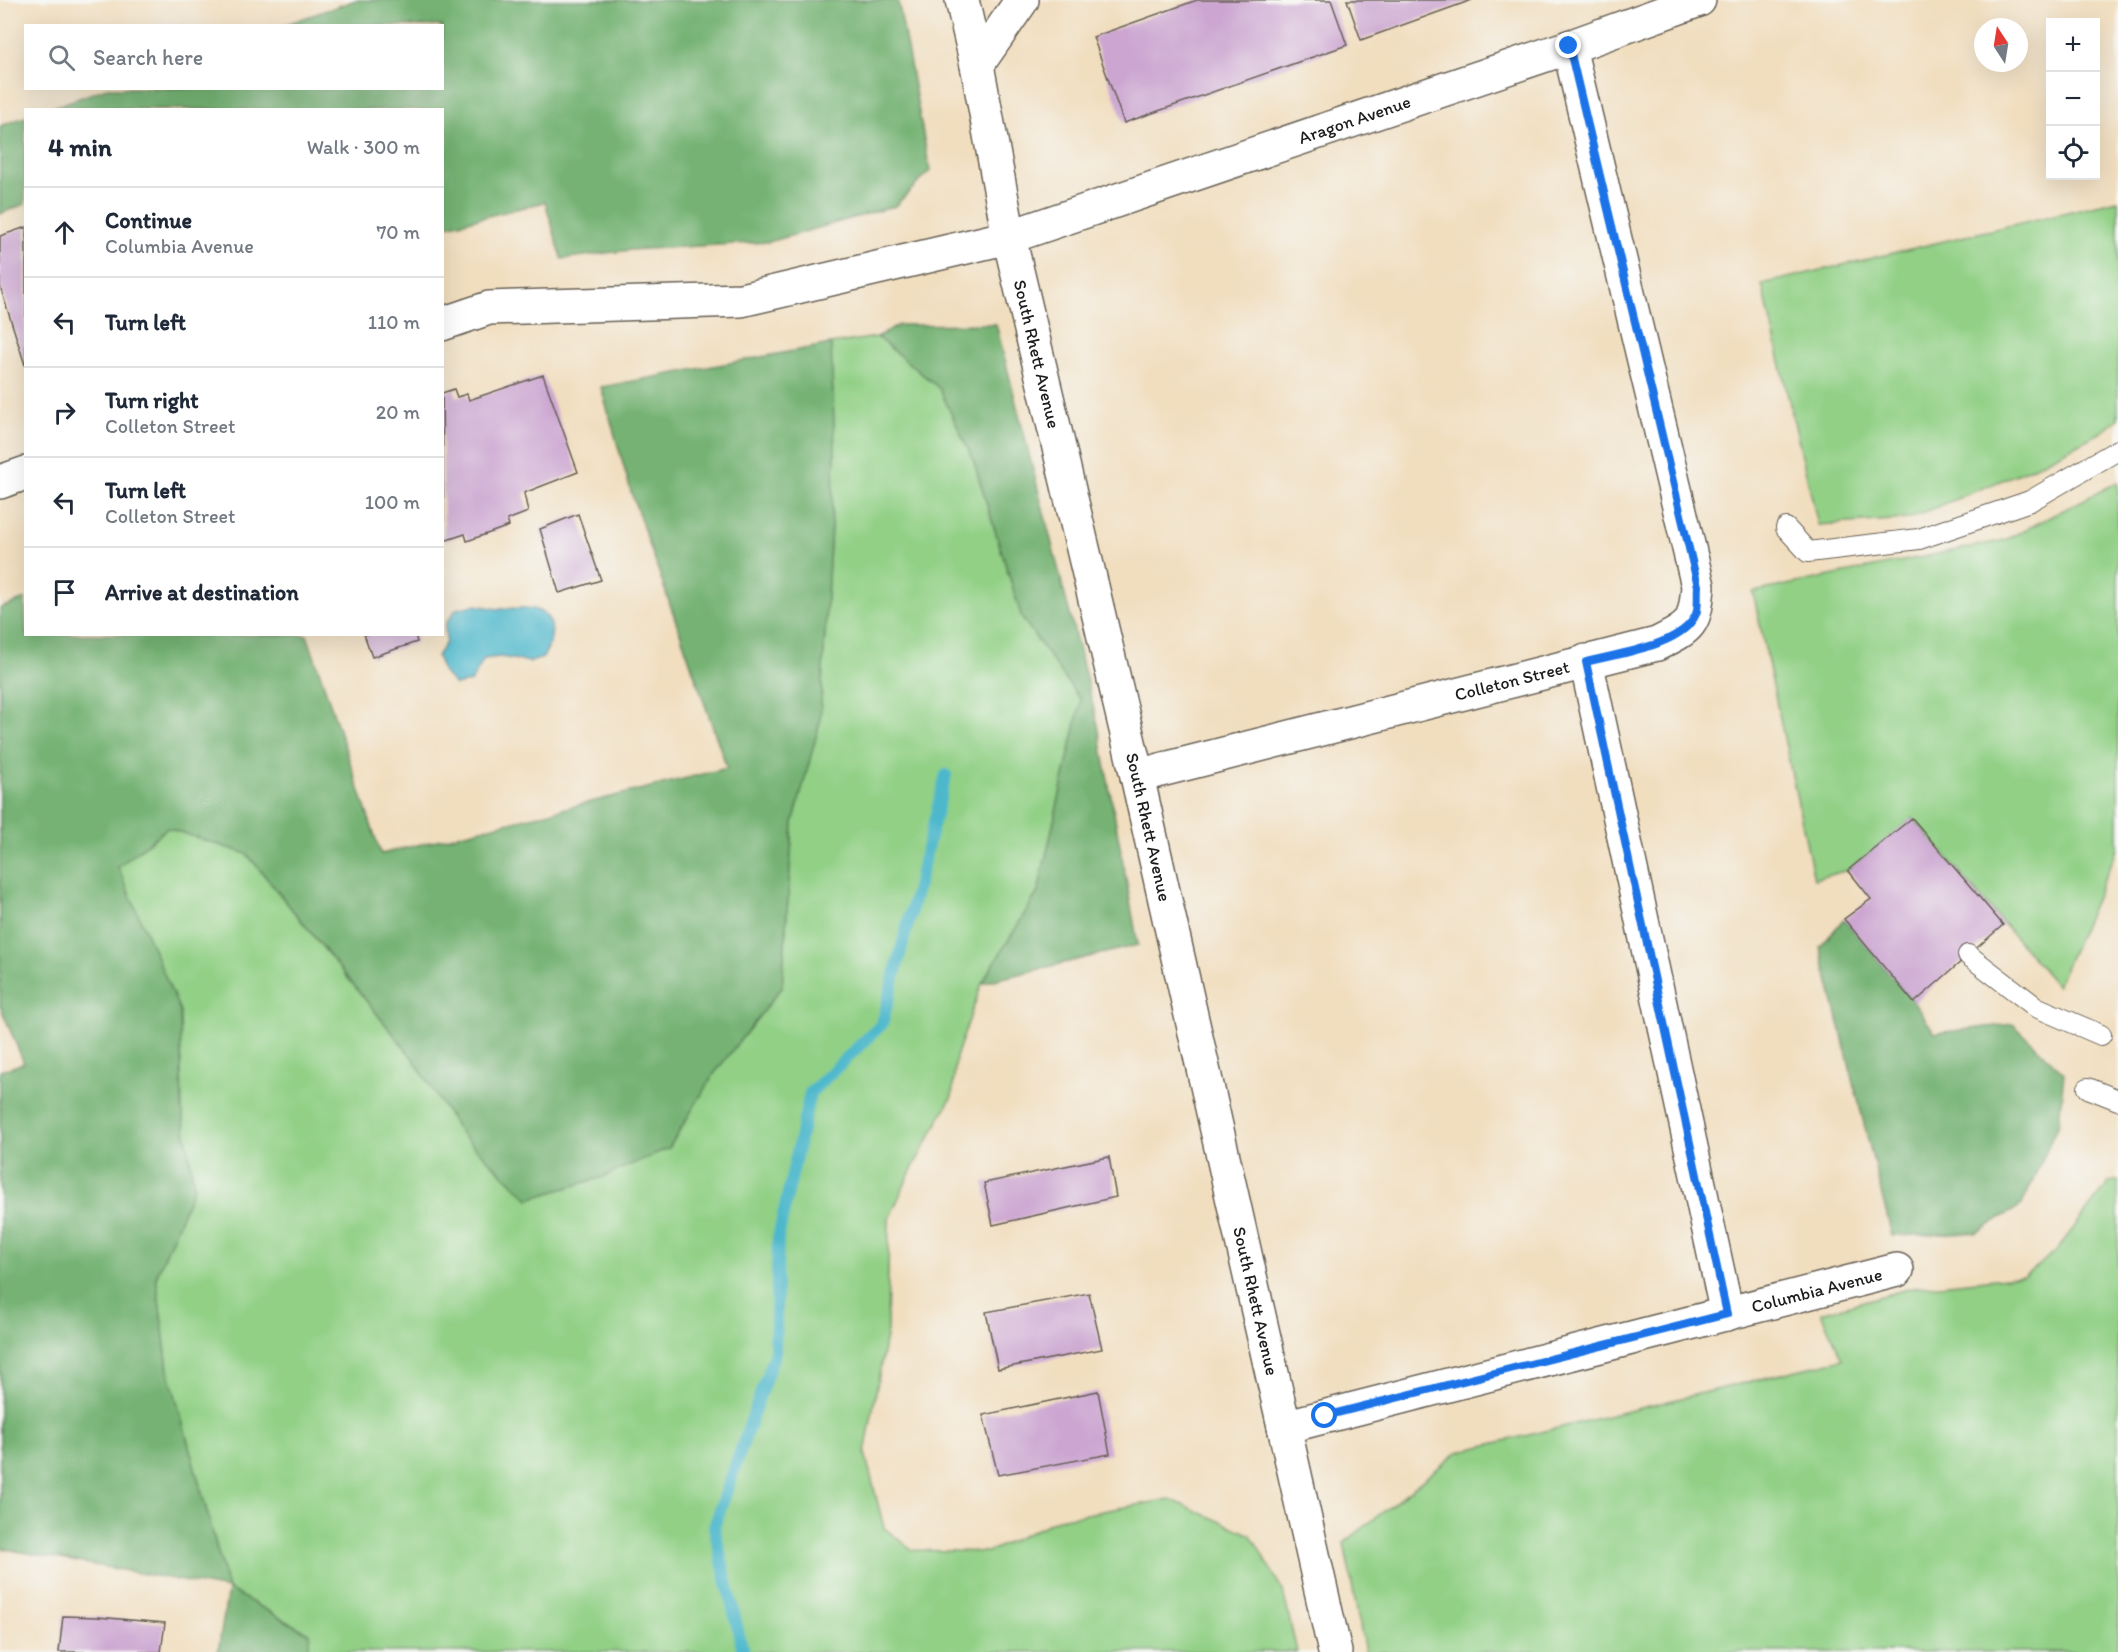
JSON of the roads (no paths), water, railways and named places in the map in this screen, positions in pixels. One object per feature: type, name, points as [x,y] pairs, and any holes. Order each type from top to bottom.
[{"type":"street","name":"South Rhett Avenue","points":[[962,0],[977,65],[1009,237],[1137,776],[1335,1652]]},
{"type":"street","points":[[977,65],[1022,0]]},
{"type":"street","name":"Aragon Avenue","points":[[444,323],[489,308],[741,300],[1009,237],[1699,0]]},
{"type":"street","name":"Colleton Street","points":[[1137,776],[1657,644],[1682,632],[1696,614],[1698,586],[1569,46]]},
{"type":"street","points":[[0,482],[24,474]]},
{"type":"street","points":[[1586,662],[1727,1314]]},
{"type":"street","name":"Columbia Avenue","points":[[1284,1427],[1897,1270]]},
{"type":"lane","points":[[1786,528],[1808,552],[1920,539],[2030,501],[2118,450]]},
{"type":"lane","points":[[1968,956],[2036,1006],[2101,1035]]},
{"type":"lane","points":[[2088,1088],[2118,1100]]},
{"type":"water","points":[[475,605],[499,609],[529,608],[544,614],[552,631],[543,658],[530,662],[500,657],[484,659],[471,682],[455,685],[443,672],[437,656],[446,642],[445,625],[456,609]]},
{"type":"waterway","points":[[743,1652],[714,1527],[775,1352],[778,1238],[810,1093],[882,1024],[946,775]]}]
